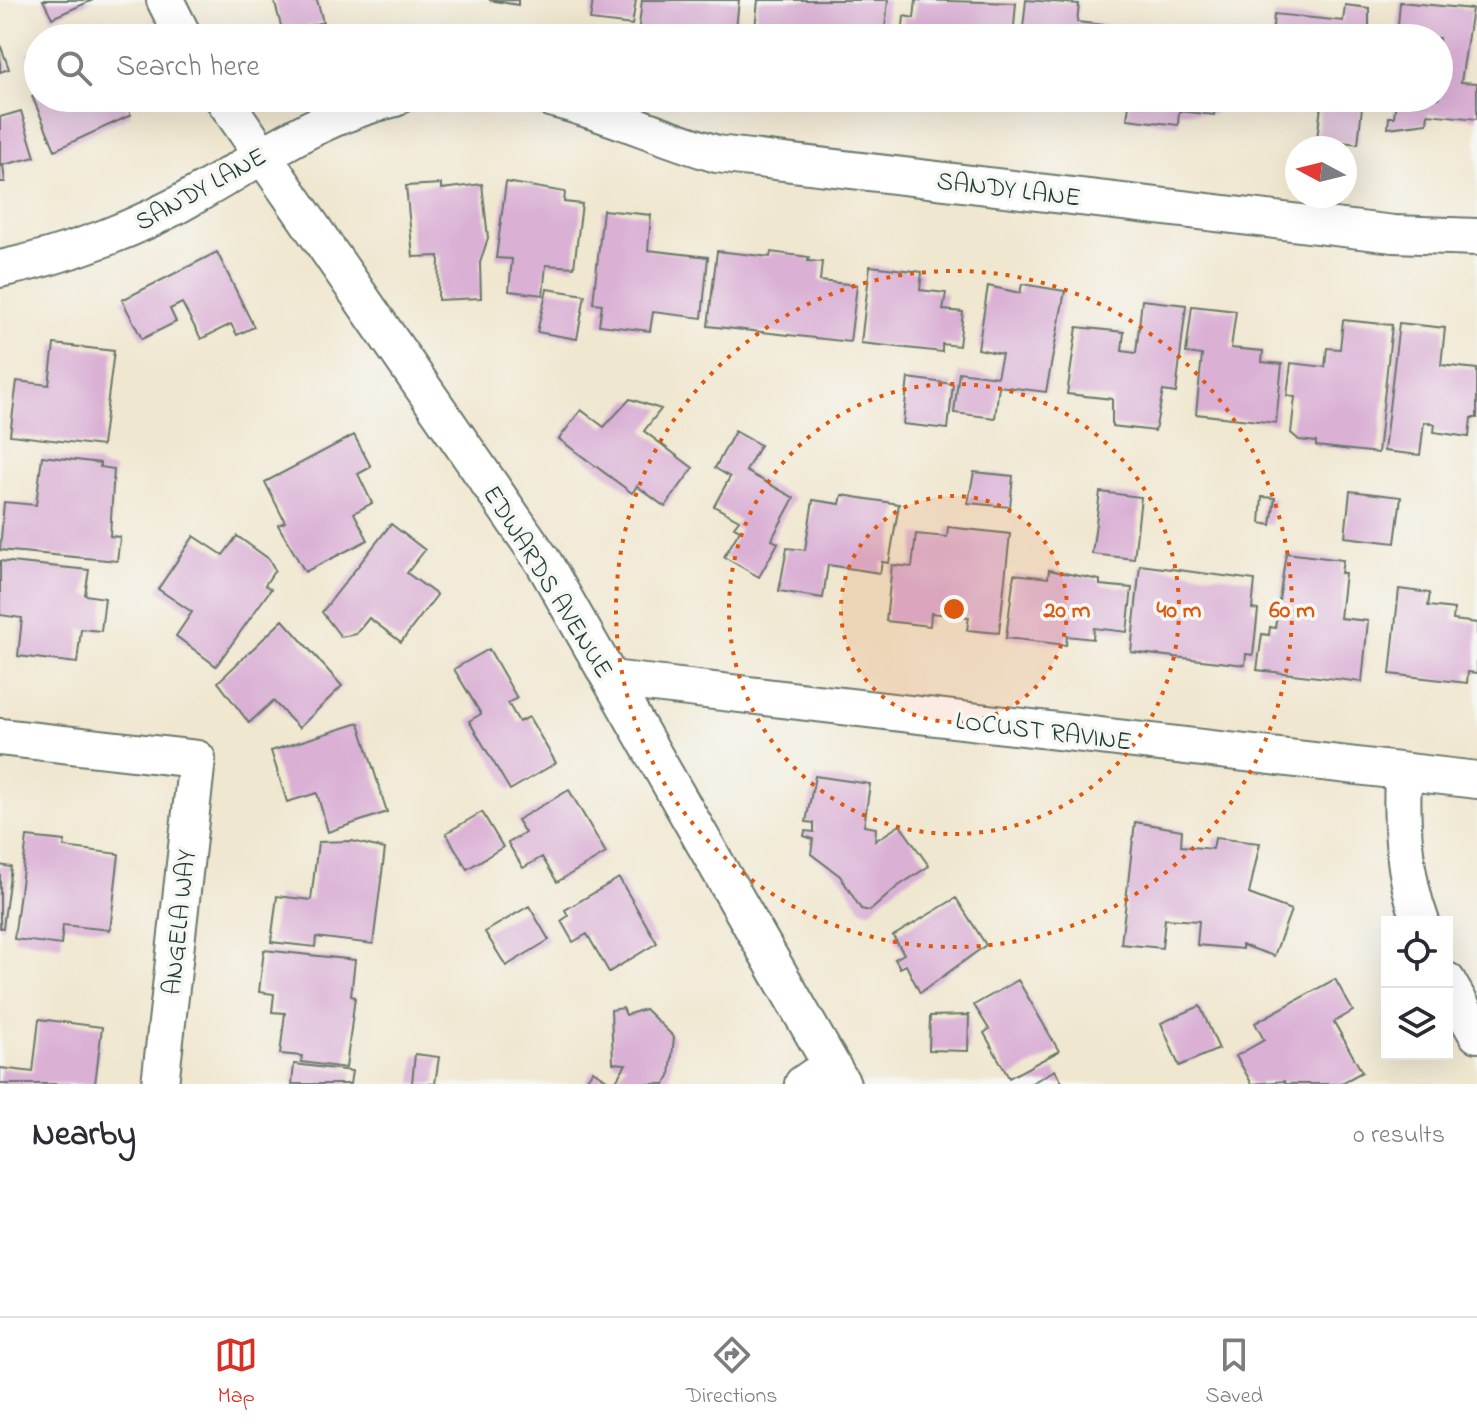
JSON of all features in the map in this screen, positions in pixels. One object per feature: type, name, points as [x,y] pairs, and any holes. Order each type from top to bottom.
[{"type":"street","points":[[165,0],[177,24]]},
{"type":"street","name":"EDWARDS AVENUE","points":[[232,112],[544,563],[611,679],[826,1078]]},
{"type":"street","name":"SANDY LANE","points":[[0,269],[131,226],[198,194],[302,130],[345,112]]},
{"type":"street","name":"SANDY LANE","points":[[599,112],[655,136],[717,154],[1394,234],[1477,237]]},
{"type":"street","name":"LOCUST RAVINE","points":[[611,679],[1477,780]]},
{"type":"street","name":"ANGELA WAY","points":[[0,737],[197,759],[160,1084]]},
{"type":"street","points":[[1403,772],[1401,810],[1405,863],[1419,916]]},
{"type":"street","points":[[1451,988],[1477,1034]]},
{"type":"building","points":[[43,0],[93,0],[52,18]]},
{"type":"building","points":[[274,0],[317,0],[323,22],[281,24]]},
{"type":"building","points":[[489,0],[518,0],[518,5]]},
{"type":"building","points":[[593,0],[636,0],[632,24],[590,20]]},
{"type":"building","points":[[642,0],[739,0],[736,24],[639,24]]},
{"type":"building","points":[[758,0],[888,0],[885,24],[755,24]]},
{"type":"building","points":[[916,0],[1016,3],[1014,24],[903,24],[904,16],[914,18]]},
{"type":"building","points":[[1026,0],[1079,4],[1077,22],[1095,24],[1023,24]]},
{"type":"building","points":[[1400,2],[1472,9],[1461,82],[1477,83],[1477,119],[1428,114],[1427,123],[1388,128],[1389,117],[1394,117],[1395,112],[1453,112],[1453,24],[1398,24]]},
{"type":"building","points":[[1345,5],[1369,8],[1369,24],[1273,24],[1274,14],[1343,21]]},
{"type":"building","points":[[0,44],[9,69],[0,72]]},
{"type":"building","points":[[21,111],[35,157],[3,165],[5,182],[0,182],[0,117]]},
{"type":"building","points":[[39,112],[130,112],[131,115],[55,150]]},
{"type":"building","points":[[1128,112],[1179,112],[1178,125],[1127,119]]},
{"type":"building","points":[[1320,112],[1361,112],[1358,144],[1357,136],[1317,136]]},
{"type":"building","points":[[506,182],[565,192],[564,202],[582,204],[574,267],[546,265],[543,295],[509,291],[512,259],[496,258]]},
{"type":"building","points":[[441,184],[441,189],[482,184],[488,238],[480,263],[481,298],[438,300],[439,256],[413,257],[406,186]]},
{"type":"building","points":[[603,210],[651,215],[648,250],[708,257],[702,318],[653,312],[650,331],[599,325],[602,304],[593,303]]},
{"type":"building","points":[[717,251],[770,257],[771,252],[809,257],[808,261],[822,262],[820,281],[857,285],[850,342],[708,326]]},
{"type":"building","points":[[217,252],[254,327],[237,335],[231,324],[201,339],[182,303],[170,309],[176,322],[142,339],[122,300]]},
{"type":"building","points":[[870,266],[922,272],[920,290],[946,293],[943,310],[963,312],[959,346],[942,344],[942,352],[861,343]]},
{"type":"building","points":[[1022,284],[1065,291],[1046,392],[999,386],[995,418],[954,413],[959,372],[997,377],[1002,354],[978,349],[988,286],[1020,293]]},
{"type":"building","points":[[547,289],[585,295],[577,339],[537,332]]},
{"type":"building","points":[[1142,300],[1186,305],[1176,393],[1163,391],[1155,431],[1112,426],[1112,399],[1067,394],[1077,327],[1124,332],[1122,351],[1136,353]]},
{"type":"building","points":[[1192,306],[1236,311],[1231,348],[1263,351],[1262,362],[1282,364],[1276,423],[1196,414],[1202,355],[1186,353]]},
{"type":"building","points":[[1343,320],[1392,325],[1378,453],[1316,446],[1316,442],[1299,440],[1291,433],[1295,397],[1287,396],[1291,363],[1325,367],[1327,348],[1340,349]]},
{"type":"building","points":[[1399,323],[1445,328],[1441,365],[1477,369],[1477,418],[1471,418],[1469,437],[1434,432],[1435,424],[1424,422],[1420,455],[1384,451]]},
{"type":"building","points":[[54,344],[114,351],[102,446],[10,435],[17,381],[49,385]]},
{"type":"building","points":[[908,378],[953,384],[948,429],[903,424]]},
{"type":"building","points":[[630,399],[661,409],[644,431],[693,468],[665,507],[637,486],[632,493],[559,439],[581,410],[604,427]]},
{"type":"building","points":[[735,431],[760,445],[746,471],[794,498],[772,540],[778,543],[759,577],[724,557],[740,530],[734,527],[739,520],[714,506],[730,477],[715,468]]},
{"type":"building","points":[[354,435],[371,467],[358,474],[372,503],[354,513],[368,540],[305,572],[278,525],[285,522],[265,482]]},
{"type":"building","points":[[42,456],[100,463],[100,467],[114,469],[110,536],[120,537],[117,561],[0,550],[4,502],[36,505]]},
{"type":"building","points":[[974,472],[1013,476],[1010,507],[968,503]]},
{"type":"building","points":[[1350,491],[1401,497],[1395,543],[1345,537]]},
{"type":"building","points":[[1100,492],[1141,497],[1134,559],[1092,554]]},
{"type":"building","points":[[842,495],[899,504],[889,563],[882,562],[880,573],[828,565],[823,598],[779,591],[787,548],[805,550],[813,500],[840,504]]},
{"type":"building","points":[[1262,497],[1275,498],[1271,525],[1260,523]]},
{"type":"building","points":[[391,524],[425,550],[407,573],[437,595],[401,642],[369,618],[356,634],[341,637],[322,612]]},
{"type":"building","points":[[948,527],[1010,534],[999,633],[967,630],[969,617],[931,613],[930,626],[886,621],[892,565],[912,567],[916,534],[947,537]]},
{"type":"building","points":[[194,536],[223,555],[237,536],[269,559],[275,570],[265,585],[271,589],[216,666],[176,636],[192,612],[158,589]]},
{"type":"building","points":[[1286,553],[1343,560],[1341,573],[1345,573],[1340,618],[1368,621],[1362,682],[1257,670],[1262,634],[1269,635],[1270,627],[1275,628]]},
{"type":"building","points":[[0,561],[89,570],[85,595],[105,598],[101,631],[81,629],[77,663],[18,656],[22,618],[0,615]]},
{"type":"building","points":[[1140,565],[1255,580],[1252,609],[1258,610],[1253,655],[1246,654],[1245,665],[1131,652]]},
{"type":"building","points":[[1049,570],[1100,580],[1100,585],[1132,588],[1127,632],[1094,628],[1093,639],[1067,636],[1066,645],[1006,638],[1014,574],[1048,578]]},
{"type":"building","points":[[1399,589],[1430,593],[1428,606],[1454,609],[1453,620],[1477,623],[1477,673],[1468,672],[1467,683],[1390,674]]},
{"type":"building","points":[[283,620],[342,686],[299,728],[273,701],[249,723],[218,682]]},
{"type":"building","points":[[489,649],[517,698],[508,703],[519,722],[529,717],[556,763],[510,790],[469,721],[481,714],[454,669]]},
{"type":"building","points":[[359,723],[387,812],[328,832],[317,793],[287,802],[271,751]]},
{"type":"building","points":[[815,776],[870,784],[864,826],[876,828],[875,841],[900,825],[929,866],[897,887],[870,911],[861,909],[840,876],[811,854],[813,839],[804,836],[805,831],[814,832],[814,823],[806,822]]},
{"type":"building","points":[[569,790],[606,853],[557,882],[542,857],[523,868],[508,843],[525,833],[517,820]]},
{"type":"building","points":[[482,812],[503,847],[467,869],[446,833]]},
{"type":"building","points":[[1135,822],[1182,830],[1181,846],[1213,849],[1215,838],[1260,843],[1249,894],[1291,910],[1274,956],[1242,945],[1242,949],[1197,945],[1199,921],[1165,919],[1162,948],[1121,944]]},
{"type":"building","points":[[27,837],[65,841],[64,847],[119,854],[110,930],[63,925],[61,945],[14,939]]},
{"type":"building","points":[[352,841],[385,849],[373,944],[316,937],[315,947],[271,942],[277,896],[311,900],[318,842]]},
{"type":"building","points":[[0,865],[11,867],[3,928],[0,928]]},
{"type":"building","points":[[619,878],[657,943],[609,972],[587,934],[573,942],[561,921],[568,916],[565,910]]},
{"type":"building","points":[[956,898],[986,945],[920,993],[906,965],[900,968],[895,959],[904,954],[893,936]]},
{"type":"building","points":[[529,906],[549,940],[506,966],[485,932]]},
{"type":"building","points":[[264,950],[355,960],[351,996],[355,997],[346,1068],[301,1062],[302,1056],[280,1054],[285,1013],[272,1012],[274,994],[259,992]]},
{"type":"building","points":[[1335,979],[1353,1011],[1334,1022],[1362,1072],[1340,1084],[1286,1084],[1284,1081],[1252,1084],[1236,1056],[1264,1040],[1255,1023]]},
{"type":"building","points":[[1018,980],[1059,1051],[1009,1078],[984,1033],[989,1029],[974,1005]]},
{"type":"building","points":[[1200,1006],[1219,1049],[1179,1066],[1161,1023]]},
{"type":"building","points":[[623,1008],[626,1015],[645,1009],[674,1037],[670,1076],[665,1084],[614,1084],[626,1064],[613,1063],[611,1010]]},
{"type":"building","points":[[969,1015],[968,1051],[929,1050],[930,1016]]},
{"type":"building","points":[[39,1019],[102,1027],[95,1084],[0,1084],[0,1068],[33,1072]]},
{"type":"building","points":[[415,1054],[439,1057],[435,1084],[412,1083]]},
{"type":"building","points":[[294,1064],[352,1071],[350,1084],[292,1084]]},
{"type":"building","points":[[593,1070],[607,1080],[605,1084],[584,1084]]},
{"type":"building","points":[[1055,1070],[1063,1084],[1030,1084]]}]
